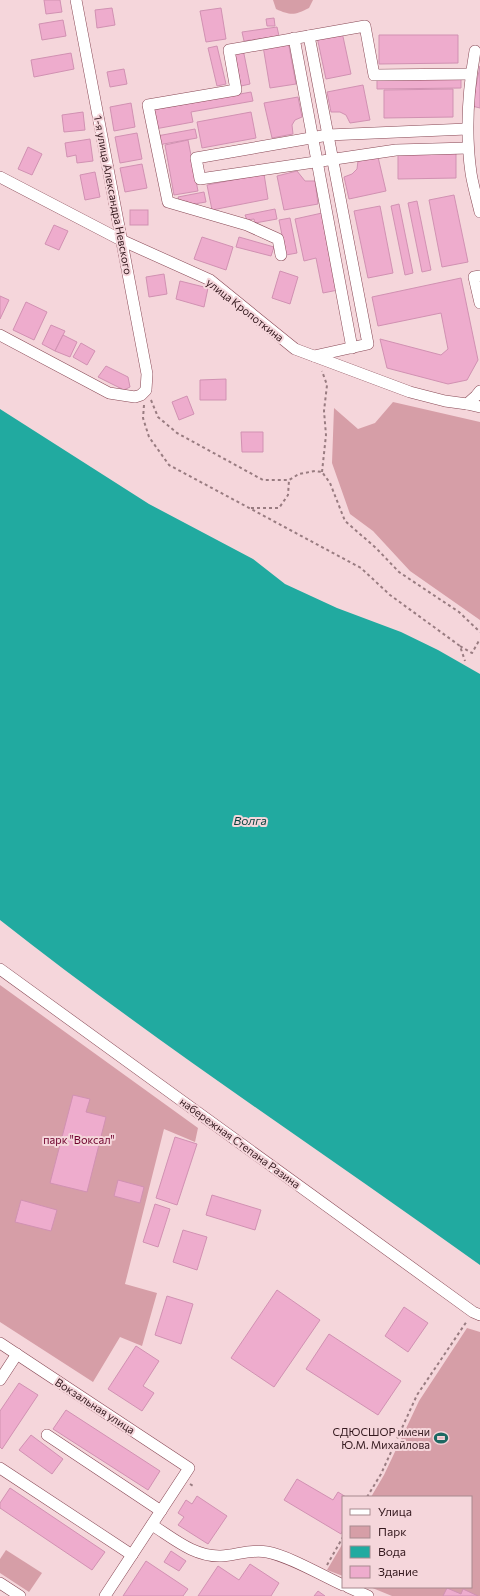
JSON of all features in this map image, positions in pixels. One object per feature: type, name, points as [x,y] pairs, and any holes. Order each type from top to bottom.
[{"type":"street","name":"1-я улица Александра Невского","points":[[76,0],[147,374],[146,390]]},
{"type":"street","points":[[282,255],[278,239],[247,225],[168,202],[148,105],[236,90],[229,50],[365,26],[374,75],[471,74]]},
{"type":"street","points":[[309,36],[368,344],[313,356]]},
{"type":"street","points":[[294,38],[352,348]]},
{"type":"street","points":[[475,51],[467,110],[467,129],[471,174],[480,212]]},
{"type":"street","points":[[467,129],[328,135],[196,158],[200,179],[396,150],[468,148]]},
{"type":"street","name":"улица Кропоткина","points":[[0,177],[121,240],[210,280],[295,349],[410,392],[444,401],[480,406]]},
{"type":"street","points":[[480,276],[474,277],[480,304]]},
{"type":"street","points":[[0,335],[109,393],[135,397],[141,395],[146,390]]},
{"type":"street","points":[[467,404],[480,391]]},
{"type":"street","name":"набережная Степана Разина","points":[[0,969],[477,1314]]},
{"type":"street","name":"Вокзальная улица","points":[[0,1343],[189,1468],[161,1511]]},
{"type":"street","points":[[0,1380],[17,1354]]},
{"type":"street","points":[[47,1436],[161,1511],[105,1596]]},
{"type":"street","points":[[0,1468],[132,1555]]},
{"type":"street","points":[[152,1525],[189,1549],[200,1553],[215,1556],[244,1551],[268,1552],[342,1585]]},
{"type":"street","points":[[0,1583],[20,1596]]},
{"type":"street","points":[[350,1588],[368,1596]]},
{"type":"path","points":[[313,356],[324,373],[327,385],[324,411],[326,435],[322,472],[330,483],[344,521],[376,548],[399,572],[459,612],[480,632]]},
{"type":"path","points":[[146,390],[158,417],[177,433],[263,480],[289,480],[299,474],[315,471],[322,472]]},
{"type":"path","points":[[146,390],[143,418],[149,437],[169,465],[361,568],[390,595],[460,646],[472,653],[480,639]]},
{"type":"path","points":[[251,508],[279,508],[288,495],[289,480]]},
{"type":"path","points":[[460,646],[465,661]]},
{"type":"path","points":[[368,1496],[381,1474],[417,1395],[477,1314]]},
{"type":"path","points":[[321,1575],[342,1539]]},
{"type":"green space","points":[[273,0],[313,0],[309,8],[300,12],[289,14],[276,9]]},
{"type":"green space","points":[[393,402],[480,422],[480,620],[410,571],[373,531],[350,514],[332,463],[334,408],[358,429],[375,423]]},
{"type":"green space","name":"парк \"Воксал\"","points":[[0,985],[198,1128],[195,1142],[164,1129],[125,1284],[157,1293],[142,1346],[120,1337],[93,1382],[0,1322]]},
{"type":"green space","name":"СДЮСШОР имени Ю.М. Михайлова","points":[[467,1328],[480,1332],[480,1596],[392,1596],[372,1588],[472,1588],[472,1496],[372,1496],[384,1475],[419,1401]]},
{"type":"green space","points":[[342,1545],[342,1576],[327,1570]]},
{"type":"green space","points":[[6,1550],[42,1573],[29,1592],[0,1573],[0,1559]]},
{"type":"water","name":"Волга","points":[[0,409],[149,504],[253,559],[285,584],[337,608],[401,632],[438,650],[480,674],[480,1265],[118,1009],[0,920]]},
{"type":"building","points":[[44,0],[60,0],[62,12],[46,14]]},
{"type":"building","points":[[112,8],[115,25],[97,28],[95,10]]},
{"type":"building","points":[[221,8],[226,39],[206,42],[200,11]]},
{"type":"building","points":[[274,18],[275,26],[267,26],[266,19]]},
{"type":"building","points":[[63,20],[66,36],[42,40],[39,24]]},
{"type":"building","points":[[277,27],[279,36],[244,41],[242,32]]},
{"type":"building","points":[[342,32],[351,74],[326,79],[317,37]]},
{"type":"building","points":[[379,35],[458,35],[458,63],[379,64]]},
{"type":"building","points":[[288,41],[296,84],[270,88],[263,46]]},
{"type":"building","points":[[217,46],[226,84],[217,86],[208,48]]},
{"type":"building","points":[[243,49],[250,84],[241,86],[234,51]]},
{"type":"building","points":[[71,53],[74,69],[34,77],[31,60]]},
{"type":"building","points":[[480,66],[480,108],[472,106]]},
{"type":"building","points":[[124,69],[127,84],[110,87],[107,72]]},
{"type":"building","points":[[461,77],[461,88],[377,89],[377,78]]},
{"type":"building","points":[[363,85],[370,120],[350,123],[346,115],[340,112],[331,112],[327,92]]},
{"type":"building","points":[[453,89],[453,117],[384,118],[384,90]]},
{"type":"building","points":[[251,92],[253,101],[191,112],[193,122],[155,129],[152,110]]},
{"type":"building","points":[[298,97],[302,117],[295,120],[292,125],[293,134],[272,138],[264,103]]},
{"type":"building","points":[[131,103],[135,127],[114,131],[110,107]]},
{"type":"building","points":[[83,112],[85,130],[64,132],[62,115]]},
{"type":"building","points":[[251,112],[256,138],[202,148],[197,122]]},
{"type":"building","points":[[195,129],[197,138],[158,145],[157,136]]},
{"type":"building","points":[[137,133],[142,159],[120,163],[115,137]]},
{"type":"building","points":[[90,139],[93,161],[77,163],[76,155],[67,157],[65,143]]},
{"type":"building","points":[[188,140],[198,191],[174,195],[165,145]]},
{"type":"building","points":[[28,147],[42,154],[32,175],[18,169]]},
{"type":"building","points":[[398,152],[456,152],[456,178],[398,179]]},
{"type":"building","points":[[378,157],[386,191],[349,199],[344,177],[352,174],[357,169],[358,161]]},
{"type":"building","points":[[142,164],[147,188],[125,192],[120,168]]},
{"type":"building","points":[[297,171],[305,181],[315,181],[318,204],[284,210],[277,176]]},
{"type":"building","points":[[95,172],[100,197],[85,200],[80,175]]},
{"type":"building","points":[[264,174],[268,199],[212,210],[207,185]]},
{"type":"building","points":[[204,192],[206,202],[188,205],[187,201],[180,203],[178,197]]},
{"type":"building","points":[[454,195],[468,262],[442,267],[429,200]]},
{"type":"building","points":[[417,201],[431,270],[422,272],[408,203]]},
{"type":"building","points":[[399,204],[413,273],[405,275],[391,206]]},
{"type":"building","points":[[380,206],[393,273],[368,278],[354,211]]},
{"type":"building","points":[[275,209],[277,219],[255,223],[254,219],[247,220],[245,215]]},
{"type":"building","points":[[130,210],[148,210],[148,225],[130,225]]},
{"type":"building","points":[[322,213],[338,290],[323,293],[316,258],[304,261],[295,219]]},
{"type":"building","points":[[290,218],[297,253],[286,255],[279,220]]},
{"type":"building","points":[[54,225],[68,231],[59,250],[45,244]]},
{"type":"building","points":[[202,237],[233,247],[226,270],[194,259]]},
{"type":"building","points":[[239,237],[274,247],[271,256],[236,247]]},
{"type":"building","points":[[280,271],[298,277],[290,304],[272,298]]},
{"type":"building","points":[[164,274],[167,294],[149,297],[146,277]]},
{"type":"building","points":[[461,278],[478,360],[467,380],[448,384],[387,368],[380,339],[441,355],[448,349],[441,313],[378,326],[372,297]]},
{"type":"building","points":[[180,281],[208,288],[204,307],[176,299]]},
{"type":"building","points":[[0,296],[9,300],[0,319]]},
{"type":"building","points":[[26,302],[47,312],[34,340],[13,330]]},
{"type":"building","points":[[51,325],[65,331],[55,351],[42,344]]},
{"type":"building","points":[[63,335],[77,342],[70,357],[55,351]]},
{"type":"building","points":[[81,343],[95,351],[87,365],[73,357]]},
{"type":"building","points":[[106,366],[128,377],[130,387],[124,390],[98,377]]},
{"type":"building","points":[[226,379],[226,400],[200,400],[200,380]]},
{"type":"building","points":[[187,396],[194,414],[179,420],[172,402]]},
{"type":"building","points":[[241,432],[263,432],[263,452],[242,452]]},
{"type":"building","points":[[73,1095],[90,1099],[86,1112],[106,1117],[87,1192],[50,1183]]},
{"type":"building","points":[[175,1137],[197,1144],[177,1205],[156,1198]]},
{"type":"building","points":[[118,1180],[144,1187],[140,1203],[114,1196]]},
{"type":"building","points":[[212,1195],[261,1210],[255,1230],[206,1215]]},
{"type":"building","points":[[21,1200],[57,1210],[51,1231],[15,1222]]},
{"type":"building","points":[[155,1204],[170,1209],[158,1247],[143,1242]]},
{"type":"building","points":[[183,1230],[207,1237],[197,1270],[173,1262]]},
{"type":"building","points":[[277,1290],[320,1320],[274,1387],[231,1358]]},
{"type":"building","points":[[167,1296],[193,1304],[181,1344],[155,1335]]},
{"type":"building","points":[[404,1307],[428,1323],[408,1352],[385,1336]]},
{"type":"building","points":[[329,1334],[401,1381],[378,1415],[306,1369]]},
{"type":"building","points":[[136,1346],[159,1361],[143,1386],[154,1393],[142,1411],[108,1389]]},
{"type":"building","points":[[19,1383],[38,1395],[2,1449],[0,1447],[0,1411]]},
{"type":"building","points":[[66,1410],[160,1471],[148,1490],[53,1429]]},
{"type":"building","points":[[31,1435],[63,1459],[52,1474],[19,1450]]},
{"type":"building","points":[[297,1479],[333,1500],[338,1492],[344,1496],[342,1496],[341,1534],[284,1500]]},
{"type":"building","points":[[10,1488],[105,1552],[92,1570],[0,1508],[0,1503]]},
{"type":"building","points":[[197,1496],[227,1516],[208,1544],[178,1525],[184,1517],[178,1513],[186,1500],[192,1504]]},
{"type":"building","points":[[171,1551],[186,1561],[179,1571],[164,1562]]},
{"type":"building","points":[[146,1561],[188,1589],[183,1596],[123,1596]]},
{"type":"building","points":[[250,1564],[279,1583],[271,1596],[198,1596],[218,1566],[239,1580]]},
{"type":"building","points":[[447,1588],[461,1594],[463,1589],[478,1596],[443,1596]]},
{"type":"building","points":[[318,1591],[325,1596],[314,1596]]},
{"type":"place","name":"СДЮСШОР имени Ю.М. Михайлова","points":[[441,1438]]}]
